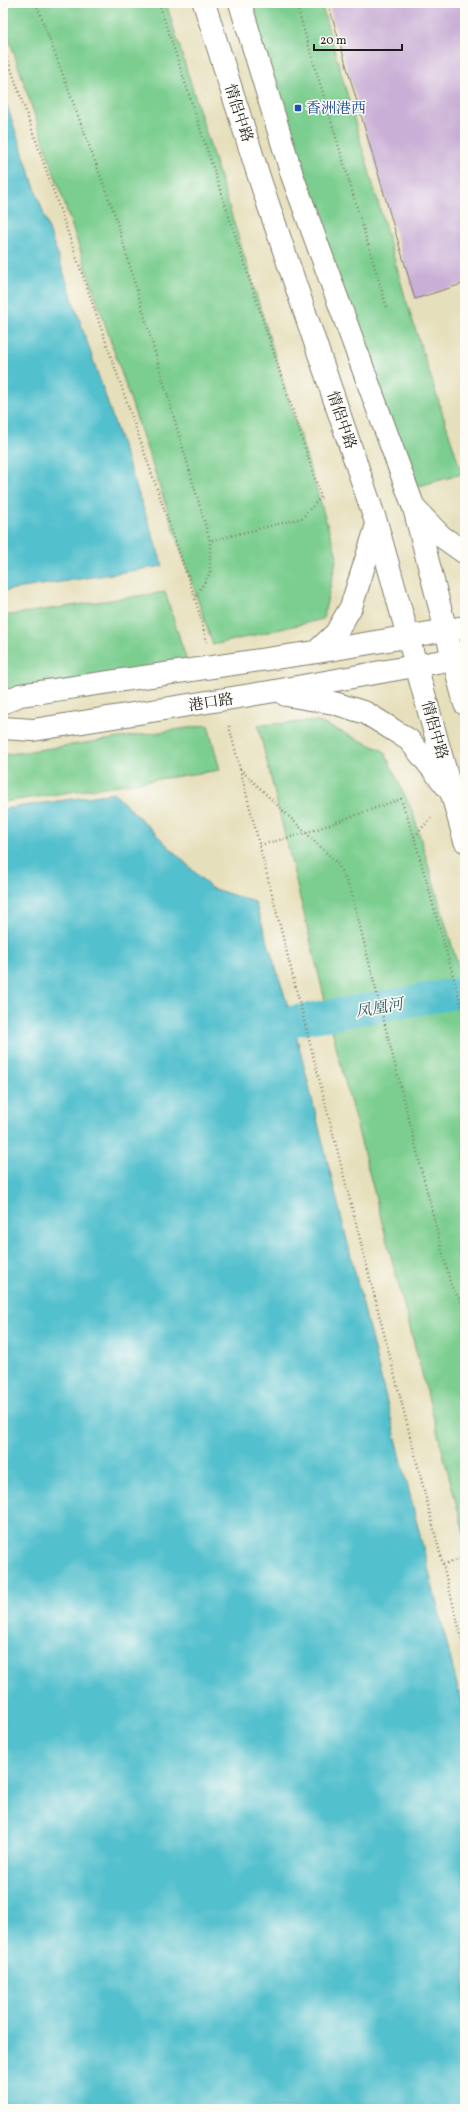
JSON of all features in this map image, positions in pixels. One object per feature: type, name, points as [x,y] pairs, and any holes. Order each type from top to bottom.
[{"type":"main road","name":"情侶中路","points":[[204,3],[260,180],[377,525],[465,841]]},
{"type":"main road","points":[[240,3],[292,176],[414,508],[456,628],[465,704]]},
{"type":"main road","points":[[414,508],[442,536],[465,553]]},
{"type":"main road","points":[[316,652],[336,633],[351,607],[377,525]]},
{"type":"main road","points":[[3,703],[20,695],[316,652],[456,628]]},
{"type":"main road","name":"港口路","points":[[3,728],[33,730],[222,700],[459,659]]},
{"type":"main road","points":[[269,692],[334,703],[366,713],[409,740],[453,794]]},
{"type":"path","points":[[36,3],[115,215],[210,541],[210,573],[195,598]]},
{"type":"path","points":[[159,3],[321,497],[302,518],[210,541]]},
{"type":"path","points":[[296,3],[387,308]]},
{"type":"path","points":[[3,46],[195,598],[214,667]]},
{"type":"path","points":[[222,700],[465,1651]]},
{"type":"path","points":[[240,769],[337,863],[351,891],[451,1286],[465,1307]]},
{"type":"path","points":[[414,837],[453,794]]},
{"type":"path","points":[[260,845],[306,833],[401,799],[414,837],[465,1018]]},
{"type":"path","points":[[443,1564],[465,1558]]},
{"type":"green space","points":[[3,3],[166,3],[337,556],[323,619],[213,645],[3,21]]},
{"type":"green space","points":[[244,3],[321,3],[406,300],[462,474],[412,488]]},
{"type":"green space","points":[[165,592],[188,665],[3,692],[3,616]]},
{"type":"green space","points":[[317,721],[384,751],[413,813],[465,990],[465,1537],[341,1066],[258,725]]},
{"type":"green space","points":[[208,725],[220,770],[3,802],[3,755]]},
{"type":"water","points":[[3,94],[163,566],[3,591]]},
{"type":"water","points":[[114,793],[211,888],[255,902],[293,1022],[465,1717],[465,2109],[3,2109],[3,809]]},
{"type":"building","points":[[328,3],[465,3],[465,283],[415,299]]},
{"type":"waterway","name":"凤凰河","points":[[293,1021],[465,992]]},
{"type":"place","name":"香洲港西","points":[[298,108]]}]
